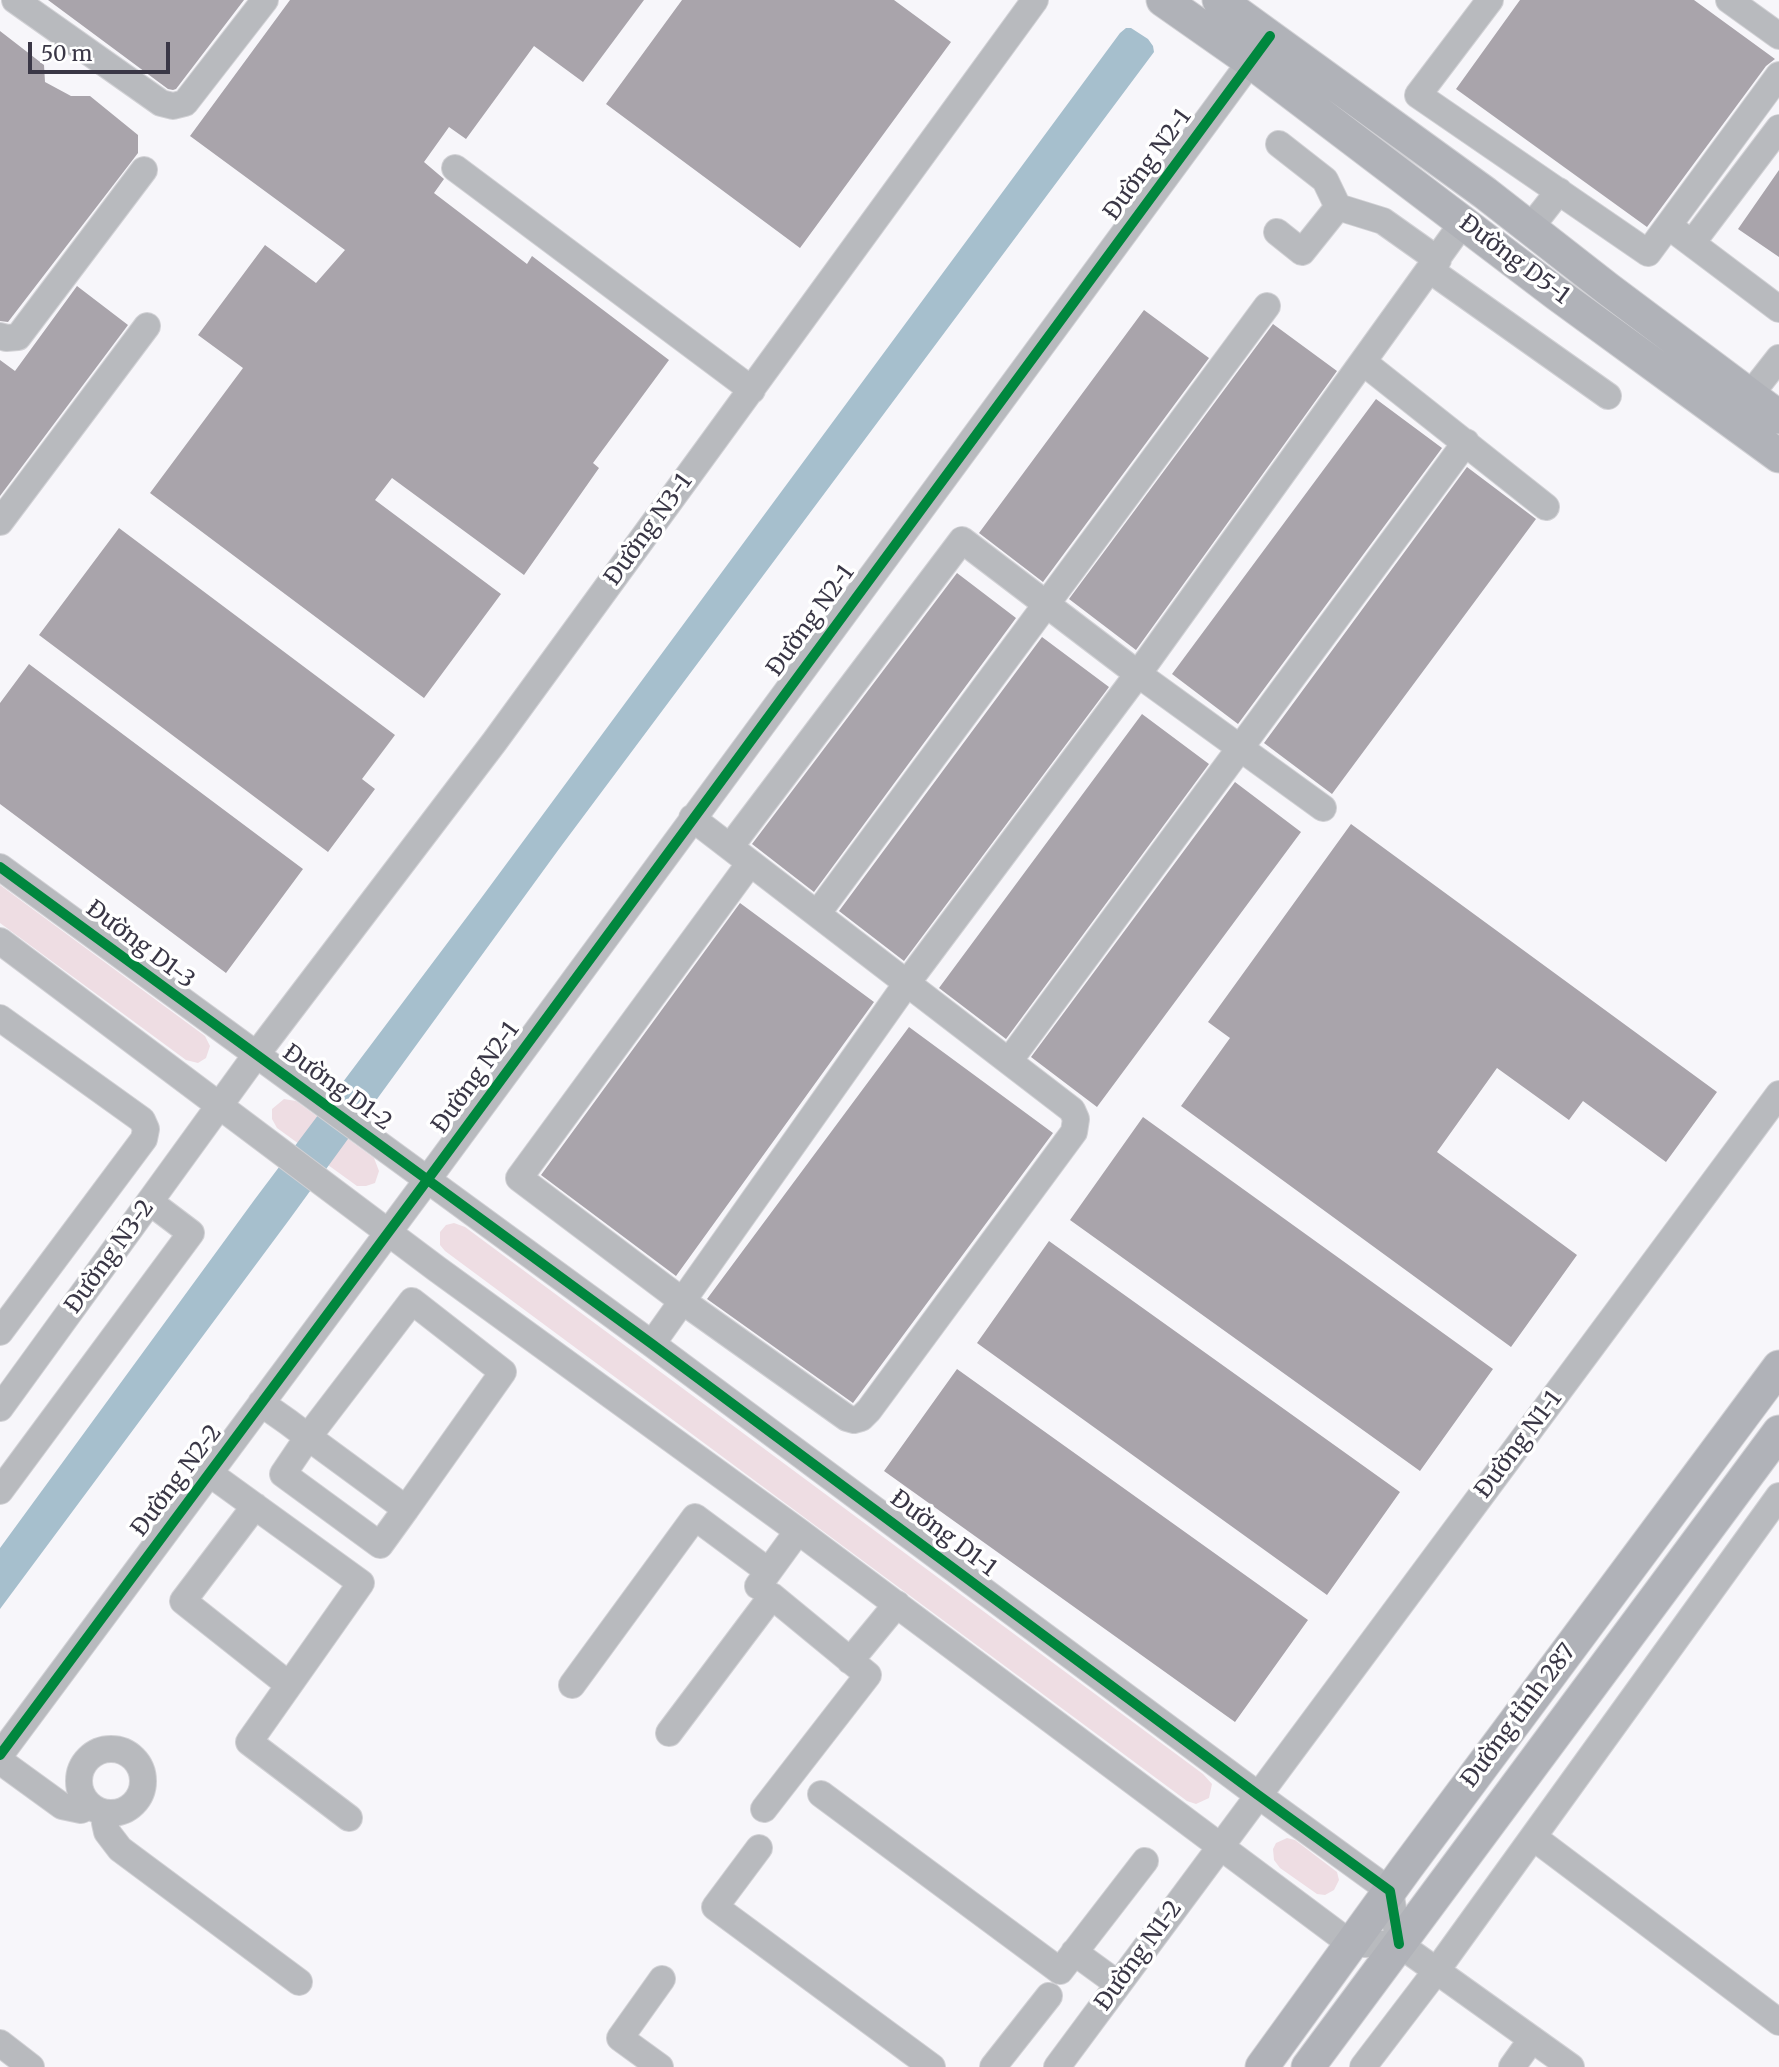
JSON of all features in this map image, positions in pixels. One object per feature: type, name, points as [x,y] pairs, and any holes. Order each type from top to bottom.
[{"type":"main road","points":[[1163,0],[1260,48]]},
{"type":"main road","points":[[1219,0],[1260,48]]},
{"type":"main road","name":"Đường D5-1","points":[[1260,48],[1507,211],[1779,417]]},
{"type":"main road","name":"Đường D5-1","points":[[1260,48],[1474,229],[1557,294],[1779,456]]},
{"type":"main road","points":[[1474,229],[1507,211]]},
{"type":"main road","name":"Đường tỉnh 287","points":[[1262,2067],[1779,1367]]},
{"type":"main road","name":"Đường tỉnh 287","points":[[1308,2067],[1399,1944],[1766,1477],[1779,1432]]},
{"type":"street","points":[[15,0],[160,103],[173,106],[185,103],[265,0]]},
{"type":"street","name":"Đường N3-1","points":[[219,1105],[495,741],[1035,0]]},
{"type":"street","points":[[1490,0],[1418,95],[1648,253],[1779,75]]},
{"type":"street","points":[[1729,0],[1779,36]]},
{"type":"street","name":"Đường N2-1","points":[[388,1232],[1260,48]]},
{"type":"street","points":[[1692,243],[1779,128]]},
{"type":"street","points":[[1279,144],[1325,180],[1338,207],[1383,221],[1434,265],[1608,396]]},
{"type":"street","points":[[1510,158],[1507,211],[1559,191]]},
{"type":"street","points":[[455,168],[752,390]]},
{"type":"street","points":[[0,335],[6,338],[18,337],[144,170]]},
{"type":"street","points":[[1277,232],[1302,252],[1338,207]]},
{"type":"street","points":[[1669,225],[1779,309]]},
{"type":"street","points":[[652,1344],[907,983],[1138,674],[1434,265],[1474,229]]},
{"type":"street","points":[[817,914],[1267,306]]},
{"type":"street","points":[[0,522],[147,326]]},
{"type":"street","points":[[1751,395],[1779,358]]},
{"type":"street","points":[[1363,362],[1546,507]]},
{"type":"street","points":[[1009,1061],[1466,442]]},
{"type":"street","points":[[692,818],[740,855],[1009,1061],[1072,1110],[1076,1119],[1074,1132],[860,1418],[847,1418],[681,1300],[519,1178],[740,855],[962,540],[1138,674],[1323,808]]},
{"type":"street","name":"Đường D1-3","points":[[0,867],[256,1055]]},
{"type":"street","points":[[0,941],[388,1232],[897,1604],[1351,1944],[1399,1944],[1571,2067]]},
{"type":"street","points":[[0,1018],[142,1120],[146,1129],[144,1139],[0,1332]]},
{"type":"street","name":"Đường D1-2","points":[[256,1055],[428,1179]]},
{"type":"street","name":"Đường N1-1","points":[[1221,1846],[1779,1094]]},
{"type":"street","name":"Đường N3-2","points":[[0,1408],[219,1105]]},
{"type":"street","name":"Đường D1-1","points":[[428,1179],[1258,1796],[1390,1891]]},
{"type":"street","points":[[0,1491],[191,1233],[150,1202]]},
{"type":"street","name":"Đường N2-2","points":[[0,1755],[388,1232]]},
{"type":"street","points":[[48,1268],[84,1294]]},
{"type":"street","points":[[412,1301],[503,1372],[406,1509],[380,1545],[283,1474],[412,1301]]},
{"type":"street","points":[[261,1403],[406,1509]]},
{"type":"street","points":[[209,1473],[360,1583],[249,1742],[349,1818]]},
{"type":"street","points":[[1363,2067],[1437,1970],[1779,1496]]},
{"type":"street","points":[[255,1506],[183,1601],[289,1685]]},
{"type":"street","points":[[572,1685],[695,1517],[768,1572]]},
{"type":"street","points":[[764,1809],[867,1675],[772,1596],[660,1735],[798,1531]]},
{"type":"street","points":[[850,1661],[897,1604]]},
{"type":"street","points":[[0,1761],[62,1807],[98,1810],[107,1832],[120,1849],[299,1982]]},
{"type":"street","points":[[821,1794],[1060,1970],[1145,1861]]},
{"type":"street","points":[[1533,1837],[1779,2022]]},
{"type":"street","name":"Đường N1-2","points":[[1057,2067],[1221,1846]]},
{"type":"street","points":[[759,1847],[715,1907],[932,2067]]},
{"type":"street","points":[[1390,1891],[1399,1944]]},
{"type":"street","points":[[1074,1952],[1118,1984]]},
{"type":"street","points":[[660,2067],[620,2038],[662,1979]]},
{"type":"street","points":[[993,2067],[1049,1996]]},
{"type":"street","points":[[1512,2067],[1532,2039]]},
{"type":"street","points":[[0,2043],[31,2067]]},
{"type":"shaded area","points":[[0,885],[205,1036],[210,1046],[206,1058],[198,1063],[186,1060],[0,923]]},
{"type":"shaded area","points":[[284,1099],[296,1101],[374,1158],[379,1171],[375,1183],[357,1186],[277,1128],[272,1119],[272,1109]]},
{"type":"shaded area","points":[[454,1223],[465,1227],[1203,1774],[1212,1784],[1209,1798],[1196,1804],[1187,1801],[445,1251],[440,1245],[440,1232],[446,1225]]},
{"type":"shaded area","points":[[1287,1838],[1295,1840],[1337,1872],[1339,1880],[1334,1890],[1325,1895],[1317,1894],[1280,1868],[1274,1860],[1273,1849],[1276,1843]]},
{"type":"water","points":[[1126,28],[1131,28],[1148,39],[1154,52],[559,849],[289,1220],[0,1609],[0,1548],[255,1199]]},
{"type":"building","points":[[48,0],[244,0],[173,90],[168,89]]},
{"type":"building","points":[[290,0],[644,0],[583,82],[534,46],[466,139],[449,127],[424,162],[444,179],[434,193],[527,264],[532,256],[669,360],[593,463],[599,468],[524,575],[392,478],[375,500],[501,594],[424,698],[150,493],[243,368],[198,335],[265,245],[316,283],[345,250],[190,136]]},
{"type":"building","points":[[682,0],[894,0],[951,42],[800,248],[606,104]]},
{"type":"building","points":[[1520,0],[1694,0],[1775,59],[1766,66],[1647,227],[1456,89]]},
{"type":"building","points":[[0,31],[44,65],[45,82],[71,96],[90,96],[138,135],[138,153],[8,322],[0,321]]},
{"type":"building","points":[[1779,170],[1779,257],[1738,229]]},
{"type":"building","points":[[77,286],[128,325],[0,496],[0,360],[15,371]]},
{"type":"building","points":[[1144,310],[1209,358],[1043,582],[979,533]]},
{"type":"building","points":[[1273,324],[1337,371],[1136,650],[1069,599]]},
{"type":"building","points":[[1376,399],[1442,448],[1238,724],[1172,674]]},
{"type":"building","points":[[1467,467],[1536,519],[1332,794],[1264,743]]},
{"type":"building","points":[[119,528],[395,735],[362,779],[375,789],[328,852],[39,635]]},
{"type":"building","points":[[957,573],[1016,618],[814,892],[752,844]]},
{"type":"building","points":[[1042,637],[1109,687],[904,961],[839,911]]},
{"type":"building","points":[[29,664],[303,869],[226,973],[0,804],[0,703]]},
{"type":"building","points":[[1142,714],[1209,764],[1006,1039],[939,988]]},
{"type":"building","points":[[1235,782],[1301,832],[1097,1107],[1031,1057]]},
{"type":"building","points":[[1351,824],[1717,1092],[1666,1162],[1583,1101],[1569,1120],[1497,1068],[1437,1152],[1577,1255],[1511,1347],[1181,1106],[1230,1038],[1208,1022]]},
{"type":"building","points":[[740,903],[874,1002],[676,1276],[541,1175]]},
{"type":"building","points":[[909,1027],[1053,1133],[853,1403],[707,1299]]},
{"type":"building","points":[[1143,1117],[1493,1369],[1420,1471],[1070,1220]]},
{"type":"building","points":[[1049,1241],[1400,1492],[1327,1595],[977,1343]]},
{"type":"building","points":[[957,1369],[1308,1620],[1235,1722],[884,1471]]},
{"type":"cycle path","points":[[0,1755],[1270,36]]},
{"type":"cycle path","points":[[0,867],[652,1344],[1390,1891],[1399,1944]]}]
